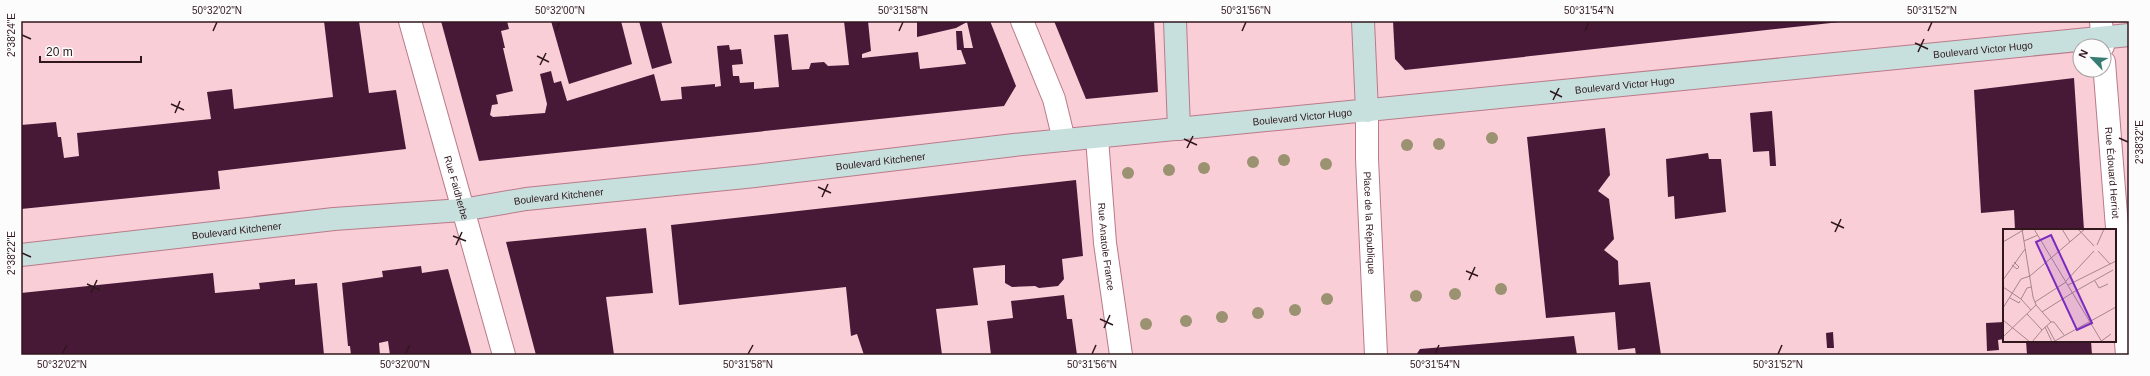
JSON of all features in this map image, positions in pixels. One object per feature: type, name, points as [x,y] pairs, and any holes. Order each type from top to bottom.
[{"type":"main road","points":[[1175,21],[1179,129]]},
{"type":"main road","points":[[1363,21],[1367,111]]},
{"type":"main road","name":"Boulevard Victor Hugo","points":[[1097,138],[2102,35],[2129,35]]},
{"type":"main road","name":"Boulevard Kitchener","points":[[21,255],[334,219],[462,210],[526,199],[755,176],[1064,140],[1097,138]]},
{"type":"street","name":"Rue Faidherbe","points":[[410,21],[504,355]]},
{"type":"street","points":[[1022,21],[1054,99],[1064,140]]},
{"type":"street","name":"Rue Édouard Herriot","points":[[2105,78],[2127,355]]},
{"type":"street","name":"Place de la République","points":[[1367,111],[1375,345]]},
{"type":"street","name":"Rue Anatole France","points":[[1097,138],[1105,243],[1121,355]]},
{"type":"building","points":[[324,21],[359,21],[369,93],[396,90],[406,149],[218,171],[220,189],[21,209],[21,125],[56,122],[58,137],[61,137],[64,158],[79,156],[77,133],[211,119],[207,92],[232,89],[234,109],[333,97]]},
{"type":"building","points":[[441,21],[507,21],[509,29],[501,31],[505,48],[503,48],[513,91],[496,95],[498,104],[492,105],[490,115],[493,117],[545,113],[547,104],[540,74],[551,71],[554,83],[561,81],[567,101],[654,74],[661,101],[682,99],[681,87],[715,84],[715,87],[721,86],[717,46],[729,45],[730,50],[741,49],[743,64],[732,65],[733,76],[739,76],[740,83],[754,82],[754,89],[779,87],[774,35],[788,34],[792,70],[809,69],[811,63],[824,62],[828,66],[849,65],[844,21],[868,21],[871,51],[862,54],[862,58],[918,52],[920,69],[966,64],[961,50],[957,50],[956,31],[962,31],[964,48],[973,48],[967,22],[956,28],[917,37],[917,21],[990,21],[1016,86],[1004,106],[479,161]]},
{"type":"building","points":[[551,21],[621,21],[632,64],[569,84]]},
{"type":"building","points":[[639,21],[661,21],[672,63],[652,69]]},
{"type":"building","points":[[1054,21],[1154,21],[1158,92],[1086,99]]},
{"type":"building","points":[[1393,21],[1840,22],[1405,70],[1395,59]]},
{"type":"building","points":[[2074,78],[2084,229],[2015,229],[2014,210],[1981,213],[1974,90]]},
{"type":"building","points":[[1772,111],[1776,166],[1770,166],[1769,151],[1753,152],[1750,113]]},
{"type":"building","points":[[1605,128],[1610,175],[1598,191],[1609,199],[1614,239],[1604,250],[1618,261],[1619,285],[1650,282],[1661,355],[1636,355],[1635,348],[1618,350],[1615,312],[1546,318],[1527,137]]},
{"type":"building","points":[[1708,153],[1709,159],[1721,159],[1726,212],[1675,219],[1674,196],[1668,197],[1666,159]]},
{"type":"building","points":[[1076,180],[1083,256],[1062,259],[1064,279],[1058,286],[1039,288],[1035,286],[1012,287],[1005,283],[1005,265],[973,268],[978,305],[936,309],[942,355],[864,355],[857,334],[851,336],[846,287],[679,305],[671,225]]},
{"type":"building","points":[[646,228],[653,293],[606,297],[614,355],[536,355],[506,242]]},
{"type":"building","points":[[421,266],[422,273],[448,269],[472,355],[390,355],[388,341],[379,343],[380,355],[351,355],[350,346],[348,346],[342,283],[383,277],[382,271]]},
{"type":"building","points":[[213,273],[215,293],[260,289],[259,283],[295,279],[295,285],[317,283],[324,355],[21,355],[21,293]]},
{"type":"building","points":[[1064,295],[1067,319],[1072,319],[1077,355],[991,355],[987,321],[1013,318],[1011,301]]},
{"type":"building","points":[[2003,322],[2003,339],[1998,340],[1999,350],[1987,351],[1986,323]]},
{"type":"building","points":[[1833,332],[1834,348],[1827,348],[1826,333]]},
{"type":"building","points":[[1574,336],[1577,355],[1416,355],[1420,349]]},
{"type":"building","points":[[2026,342],[2091,342],[2092,355],[2027,355]]}]
